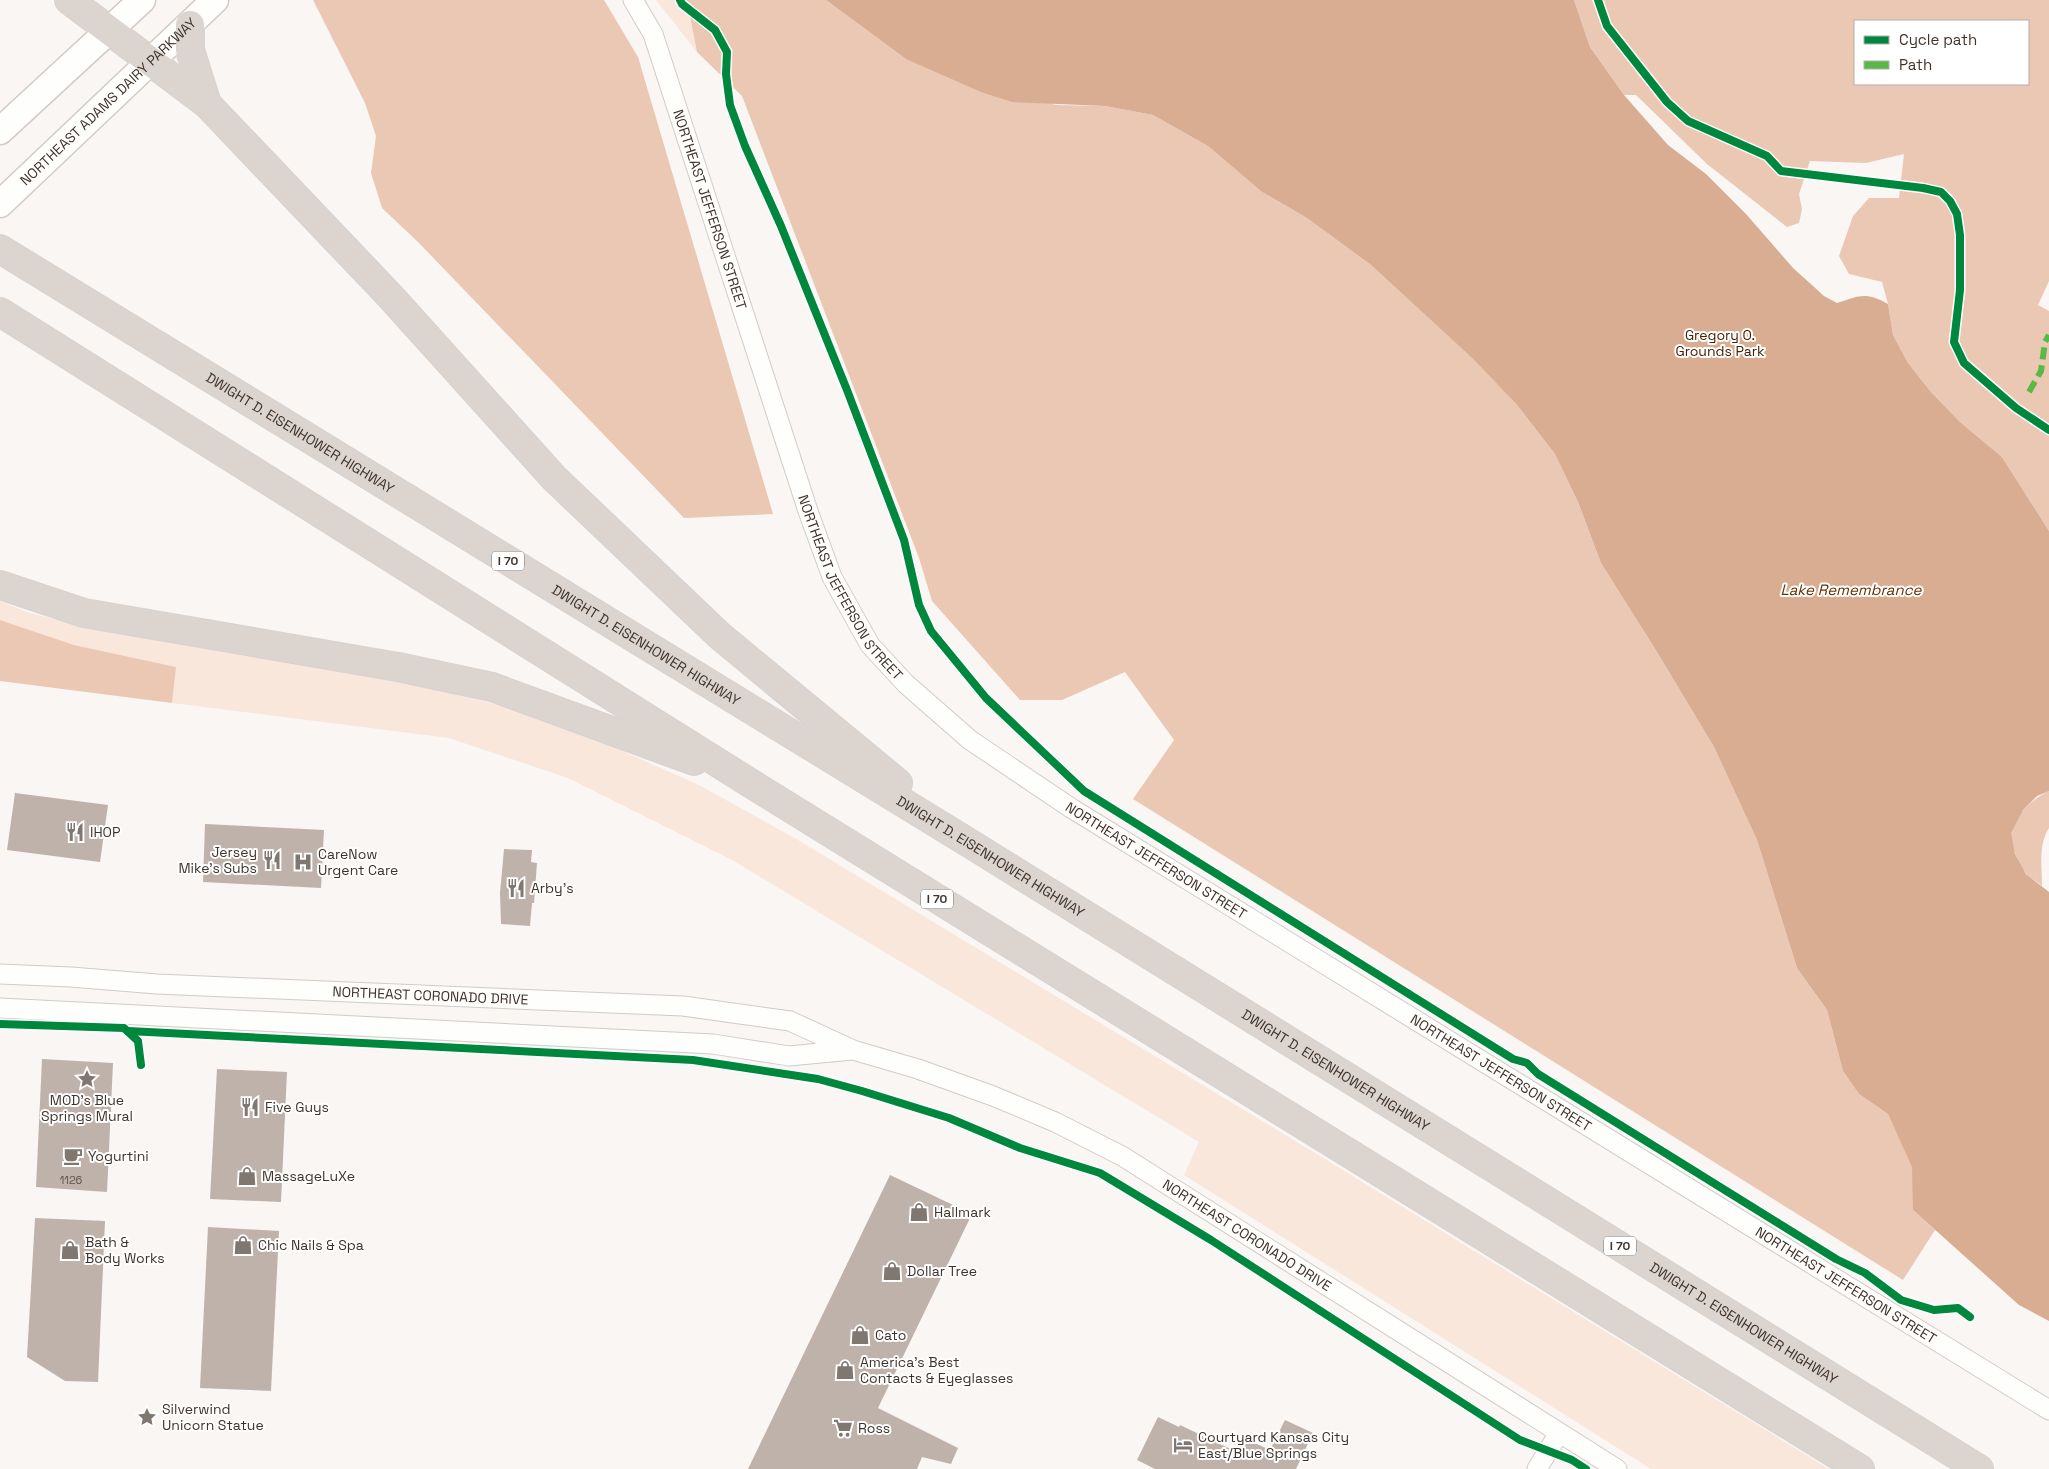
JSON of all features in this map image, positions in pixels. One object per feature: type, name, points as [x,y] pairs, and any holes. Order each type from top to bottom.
[{"type":"highway","points":[[69,0],[207,104],[390,296],[554,478],[720,636],[974,846]]},
{"type":"highway","points":[[190,25],[190,50],[207,104]]},
{"type":"highway","name":"DWIGHT D. EISENHOWER HIGHWAY","points":[[0,249],[974,846],[1979,1469]]},
{"type":"highway","name":"I 70","points":[[9,318],[747,781],[1860,1469]]},
{"type":"highway","points":[[0,586],[84,613],[398,667],[492,688],[747,781]]},
{"type":"main road","points":[[0,131],[142,0]]},
{"type":"main road","name":"NORTHEAST ADAMS DAIRY PARKWAY","points":[[0,204],[215,0]]},
{"type":"street","name":"NORTHEAST JEFFERSON STREET","points":[[634,0],[653,34],[808,511],[832,577],[870,645],[906,684],[970,740],[1071,808],[2049,1410]]},
{"type":"street","name":"NORTHEAST CORONADO DRIVE","points":[[0,974],[71,977],[157,984],[682,1006],[790,1021],[853,1050],[918,1069],[993,1096],[1055,1122],[1122,1156],[1617,1469]]},
{"type":"street","name":"NORTHEAST CORONADO DRIVE","points":[[0,1008],[713,1044],[789,1056],[853,1050]]},
{"type":"street","points":[[1537,1469],[1559,1433]]},
{"type":"shaded area","points":[[313,0],[604,0],[638,57],[773,514],[684,518],[419,243],[382,208],[371,173],[376,136],[365,103]]},
{"type":"shaded area","points":[[656,0],[722,0],[697,52]]},
{"type":"shaded area","points":[[687,0],[826,0],[906,59],[1056,105],[1105,106],[1153,115],[1208,146],[1262,192],[1307,218],[1371,265],[1473,359],[1517,405],[1555,454],[1578,502],[1601,563],[1714,747],[1757,840],[1797,968],[1827,1010],[1843,1071],[1859,1094],[1888,1114],[1913,1167],[1913,1210],[1935,1230],[1903,1280],[1133,799],[1174,740],[1125,672],[1062,700],[1020,700],[932,601],[919,558],[742,96],[697,52]]},
{"type":"shaded area","points":[[1574,0],[2049,0],[2049,281],[2038,305],[2049,311],[2049,531],[2002,457],[1960,422],[1931,392],[1908,363],[1893,335],[1882,282],[1849,274],[1839,256],[1853,216],[1869,198],[1899,198],[1904,154],[1866,163],[1810,161],[1799,194],[1802,209],[1799,223],[1787,227],[1707,164],[1636,95],[1624,95],[1590,47]]},
{"type":"shaded area","points":[[0,601],[27,612],[92,629],[396,679],[502,706],[584,734],[699,785],[798,840],[1333,1164],[1829,1469],[1651,1469],[1184,1175],[1199,1142],[732,860],[568,778],[449,738],[172,703],[175,667],[74,645],[0,620]]},
{"type":"shaded area","points":[[0,620],[74,645],[176,667],[172,703],[0,681]]},
{"type":"shaded area","points":[[2049,791],[2049,828],[2043,842],[2041,856],[2042,886],[2029,876],[2021,866],[2013,848],[2011,832],[2013,825],[2026,807]]},
{"type":"water","name":"Lake Remembrance","points":[[826,0],[1574,0],[1590,47],[1624,95],[1668,145],[1706,174],[1746,214],[1793,268],[1824,296],[1837,303],[1852,298],[1869,296],[1888,304],[1893,335],[1908,363],[1931,392],[1960,422],[2002,457],[2049,531],[2049,791],[2037,796],[2023,810],[2011,833],[2015,854],[2026,874],[2049,892],[2049,1321],[2019,1305],[1913,1210],[1912,1167],[1888,1114],[1859,1094],[1843,1071],[1827,1010],[1797,968],[1757,840],[1714,747],[1601,563],[1578,502],[1555,454],[1517,405],[1473,359],[1371,265],[1307,218],[1262,192],[1208,146],[1153,115],[1105,106],[1012,102],[981,92],[906,59]]},
{"type":"building","points":[[15,793],[108,805],[100,862],[7,850]]},
{"type":"building","points":[[205,824],[324,830],[321,888],[203,882]]},
{"type":"building","name":"Arby's","points":[[504,849],[532,850],[531,862],[537,863],[530,926],[501,924],[500,893]]},
{"type":"building","points":[[42,1059],[113,1063],[107,1192],[36,1187]]},
{"type":"building","points":[[217,1069],[287,1072],[281,1202],[210,1199]]},
{"type":"building","points":[[890,1175],[972,1214],[878,1408],[958,1448],[951,1464],[922,1457],[917,1469],[748,1469]]},
{"type":"building","points":[[35,1218],[105,1221],[98,1382],[65,1381],[27,1357]]},
{"type":"building","points":[[208,1227],[279,1231],[271,1391],[200,1388]]},
{"type":"building","name":"Courtyard Kansas City East/Blue Springs","points":[[1158,1417],[1179,1427],[1180,1425],[1241,1454],[1248,1440],[1270,1450],[1285,1420],[1313,1433],[1296,1469],[1155,1469],[1137,1460]]},
{"type":"marked path","points":[[2029,392],[2041,371],[2045,342],[2049,335]]},
{"type":"cycle path","points":[[680,0],[682,4],[715,30],[727,52],[726,74],[730,105],[745,146],[781,226],[847,390],[904,540],[919,605],[931,631],[986,698],[1084,791],[1513,1059],[1527,1063],[1538,1074],[1836,1259],[1865,1273],[1901,1300],[1934,1310],[1958,1308],[1970,1317]]},
{"type":"cycle path","points":[[1598,0],[1607,26],[1667,102],[1688,121],[1767,156],[1781,171],[1923,188],[1941,192],[1950,201],[1957,214],[1960,235],[1960,290],[1954,342],[1964,363],[2016,408],[2049,430]]},
{"type":"cycle path","points":[[0,1024],[124,1028],[138,1041],[141,1065]]},
{"type":"cycle path","points":[[128,1031],[693,1060],[818,1079],[862,1091],[949,1118],[1020,1148],[1100,1173],[1211,1240],[1520,1440],[1572,1460],[1586,1469]]},
{"type":"place","name":"IHOP","points":[[75,832]]},
{"type":"place","name":"Jersey Mike's Subs","points":[[272,860]]},
{"type":"place","name":"CareNow Urgent Care","points":[[303,862]]},
{"type":"place","name":"Arby's","points":[[516,888]]},
{"type":"place","name":"MOD's Blue Springs Mural","points":[[87,1079]]},
{"type":"place","name":"Five Guys","points":[[250,1107]]},
{"type":"place","name":"Yogurtini","points":[[73,1156]]},
{"type":"place","name":"MassageLuXe","points":[[247,1176]]},
{"type":"place","name":"Hallmark","points":[[919,1212]]},
{"type":"place","name":"Chic Nails & Spa","points":[[243,1245]]},
{"type":"place","name":"Bath & Body Works","points":[[70,1250]]},
{"type":"place","name":"Dollar Tree","points":[[892,1271]]},
{"type":"place","name":"Cato","points":[[860,1335]]},
{"type":"place","name":"America's Best Contacts & Eyeglasses","points":[[845,1370]]},
{"type":"place","name":"Silverwind Unicorn Statue","points":[[147,1417]]},
{"type":"place","name":"Ross","points":[[843,1428]]},
{"type":"place","name":"Courtyard Kansas City East/Blue Springs","points":[[1183,1445]]},
{"type":"park label","name":"Gregory O. Grounds Park","points":[[1720,344]]}]
